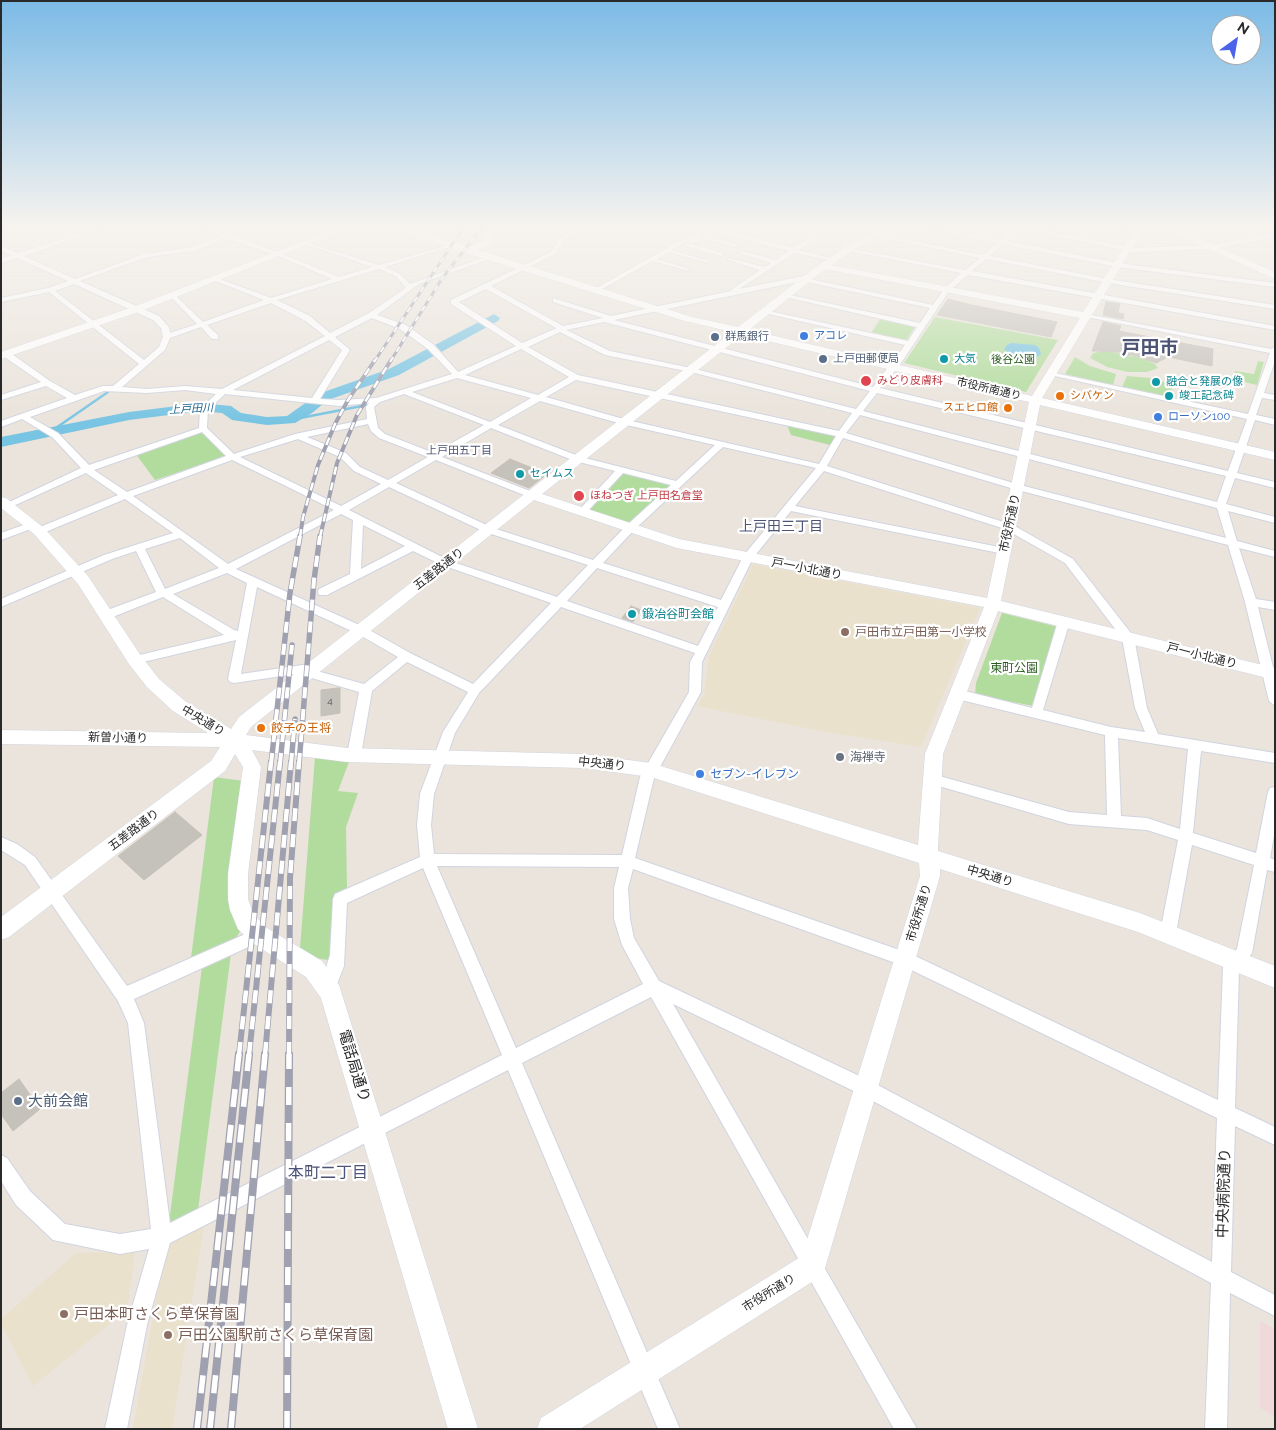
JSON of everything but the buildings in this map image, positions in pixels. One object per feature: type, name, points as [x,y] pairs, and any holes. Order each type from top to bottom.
[{"type":"street","points":[[1,300],[42,292]]},
{"type":"street","points":[[52,292],[142,362]]},
{"type":"street","points":[[1,424],[103,388],[162,348],[167,337],[165,328],[156,318],[98,292]]},
{"type":"street","points":[[4,355],[184,292]]},
{"type":"street","points":[[249,292],[271,300],[307,318],[346,350],[318,401]]},
{"type":"street","points":[[167,337],[297,292]]},
{"type":"street","points":[[203,429],[206,407],[223,392],[372,315],[405,292]]},
{"type":"street","points":[[475,292],[454,302],[575,377],[841,434],[1017,487],[1275,554]]},
{"type":"street","points":[[496,292],[561,329],[564,333],[608,353],[691,370],[1275,520]]},
{"type":"street","name":"市役所南通り","points":[[597,292],[740,331],[1275,456]]},
{"type":"street","points":[[103,388],[147,391],[185,388],[339,403],[374,403],[457,375],[482,365],[521,345],[561,329],[651,308],[733,292]]},
{"type":"street","name":"五差路通り","points":[[1,930],[218,766],[245,722],[790,292]]},
{"type":"street","points":[[867,292],[934,307]]},
{"type":"street","points":[[906,1429],[627,940],[622,919],[621,888],[647,777],[695,692],[696,662],[748,557],[822,467],[841,434],[894,367],[945,292]]},
{"type":"street","points":[[955,292],[1274,351],[1271,373],[1258,394],[1221,505],[1272,674],[1275,701]]},
{"type":"street","points":[[1069,292],[1275,328]]},
{"type":"street","name":"市役所通り","points":[[552,1429],[813,1265],[930,876],[929,857],[934,754],[993,604],[1035,400],[1100,292]]},
{"type":"street","points":[[1181,292],[1275,307]]},
{"type":"street","points":[[173,296],[215,337]]},
{"type":"street","points":[[785,296],[922,326]]},
{"type":"street","points":[[556,300],[605,318],[876,390],[1275,486]]},
{"type":"street","points":[[764,312],[910,344]]},
{"type":"street","points":[[372,315],[403,327],[434,350],[457,375],[625,422],[822,467],[1009,527],[1069,561],[1128,637],[1141,708],[1154,737]]},
{"type":"street","points":[[4,355],[74,398]]},
{"type":"street","points":[[114,389],[142,362]]},
{"type":"street","points":[[1050,374],[1275,422]]},
{"type":"street","points":[[106,615],[226,569],[342,510],[575,377]]},
{"type":"street","points":[[1,398],[47,383]]},
{"type":"street","points":[[406,392],[578,459],[678,484]]},
{"type":"street","points":[[1258,394],[1275,398]]},
{"type":"street","points":[[1,537],[35,528],[232,457],[298,436],[372,421],[374,403]]},
{"type":"street","points":[[23,416],[49,432],[76,455],[87,469],[127,495],[226,569],[362,630],[406,656],[475,690]]},
{"type":"street","name":"戸一小北通り","points":[[372,421],[374,429],[382,436],[436,458],[532,495],[677,543],[993,604],[1272,674]]},
{"type":"street","points":[[203,429],[232,457],[446,563],[701,651]]},
{"type":"street","points":[[4,503],[87,469],[203,429]]},
{"type":"street","points":[[298,436],[343,455],[357,469],[489,530],[723,605]]},
{"type":"street","points":[[669,1429],[427,860],[424,825],[426,802],[449,732],[475,690],[630,528],[721,444]]},
{"type":"street","points":[[582,512],[621,470]]},
{"type":"street","name":"中央通り","points":[[4,503],[35,528],[74,570],[153,684],[171,701],[234,740],[312,752],[354,755],[583,761],[651,770],[1168,933],[1275,977]]},
{"type":"street","points":[[789,508],[1004,551]]},
{"type":"street","points":[[355,576],[358,518]]},
{"type":"street","points":[[1,603],[74,570],[181,534]]},
{"type":"street","points":[[323,592],[412,547]]},
{"type":"street","points":[[140,548],[163,593],[231,634],[241,635]]},
{"type":"street","points":[[253,582],[241,635],[234,679],[312,670],[366,689]]},
{"type":"street","points":[[1251,602],[1275,606]]},
{"type":"street","points":[[1036,714],[1064,621]]},
{"type":"street","points":[[135,660],[241,635]]},
{"type":"street","points":[[354,755],[366,689],[406,656]]},
{"type":"street","points":[[957,694],[1111,732],[1154,737],[1275,758]]},
{"type":"street","points":[[1111,732],[1114,821]]},
{"type":"street","name":"新曽小通り","points":[[1,737],[234,740]]},
{"type":"street","name":"電話局通り","points":[[234,740],[249,759],[252,767],[238,874],[238,899],[246,922],[259,934],[305,962],[328,986],[334,1000],[463,1429]]},
{"type":"street","points":[[1168,933],[1186,837],[1195,744]]},
{"type":"street","points":[[932,779],[1069,818],[1147,824],[1268,864]]},
{"type":"street","name":"中央病院通り","points":[[1216,1429],[1231,967],[1244,953],[1268,864],[1275,792]]},
{"type":"street","points":[[1,843],[12,848],[30,861],[124,994],[136,1023],[162,1237],[137,1325],[116,1429]]},
{"type":"street","points":[[328,986],[336,966],[338,954],[340,899],[427,860],[627,861],[905,958],[1275,1136]]},
{"type":"street","points":[[124,994],[259,934]]},
{"type":"street","points":[[1,1164],[23,1198],[60,1233],[120,1244],[162,1237],[654,987]]},
{"type":"street","points":[[654,987],[866,1088],[1275,1306]]},
{"type":"shaded area","name":"戸田市立戸田第一小学校","points":[[753,564],[980,608],[921,747],[821,731],[697,706],[704,695],[709,656]]},
{"type":"shaded area","name":"戸田公園駅前さくら草保育園","points":[[204,1225],[172,1429],[133,1429],[166,1242]]},
{"type":"shaded area","name":"戸田本町さくら草保育園","points":[[135,1252],[127,1310],[33,1386],[1,1324],[1,1319],[76,1253]]},
{"type":"shaded area","points":[[1260,1321],[1275,1329],[1275,1417],[1260,1408]]},
{"type":"green space","name":"後谷公園","points":[[935,317],[1058,340],[1026,392],[904,363]]},
{"type":"green space","points":[[881,318],[916,325],[906,341],[871,333]]},
{"type":"green space","points":[[1105,351],[1131,357],[1133,355],[1155,364],[1158,368],[1147,372],[1128,372],[1107,367],[1090,358],[1093,353]]},
{"type":"green space","points":[[1075,357],[1090,366],[1116,374],[1113,385],[1065,374]]},
{"type":"green space","points":[[1258,361],[1264,362],[1257,385],[1232,379],[1235,371],[1254,374]]},
{"type":"green space","points":[[1127,376],[1150,378],[1174,385],[1168,397],[1122,387]]},
{"type":"green space","points":[[787,425],[837,435],[830,445],[791,435]]},
{"type":"green space","points":[[202,432],[226,456],[155,480],[135,453]]},
{"type":"green space","points":[[622,472],[673,485],[629,523],[588,510]]},
{"type":"green space","name":"東町公園","points":[[1002,613],[1058,627],[1034,706],[975,695],[976,683]]},
{"type":"green space","points":[[315,757],[349,762],[338,791],[358,793],[346,827],[347,891],[331,959],[327,960],[316,958],[300,948]]},
{"type":"green space","points":[[214,777],[244,781],[241,930],[234,941],[191,958]]},
{"type":"green space","points":[[231,953],[198,1210],[169,1223],[202,967]]},
{"type":"water","points":[[1011,343],[1035,345],[1039,348],[1041,354],[1031,361],[1024,362],[1015,359],[1004,349]]},
{"type":"waterway","name":"上戸田川","points":[[1,442],[129,416],[201,407],[226,409],[237,417],[267,421],[290,420],[307,410],[323,397],[394,372],[494,318]]},
{"type":"waterway","points":[[50,432],[108,392]]},
{"type":"waterway","name":"上戸田川","points":[[290,420],[372,404]]},
{"type":"railway","points":[[374,362],[421,292]]},
{"type":"railway","points":[[390,362],[434,292]]},
{"type":"railway","points":[[300,537],[303,517],[318,465],[335,424],[348,400],[375,360]]},
{"type":"railway","points":[[320,537],[337,463],[357,415],[391,360]]},
{"type":"railway","points":[[271,764],[290,593],[300,536]]},
{"type":"railway","points":[[299,764],[314,580],[320,536]]},
{"type":"railway","points":[[280,764],[292,645]]},
{"type":"railway","points":[[291,764],[295,719]]},
{"type":"railway","points":[[239,1055],[271,762]]},
{"type":"railway","points":[[249,1055],[280,762]]},
{"type":"railway","points":[[265,1055],[291,762]]},
{"type":"railway","points":[[289,1055],[290,878],[299,762]]},
{"type":"railway","points":[[197,1429],[239,1054]]},
{"type":"railway","points":[[210,1429],[249,1054]]},
{"type":"railway","points":[[231,1429],[265,1054]]},
{"type":"railway","points":[[287,1429],[289,1054]]},
{"type":"place","name":"アコレ","points":[[804,336]]},
{"type":"place","name":"群馬銀行","points":[[715,337]]},
{"type":"place","name":"上戸田郵便局","points":[[823,359]]},
{"type":"place","name":"大気","points":[[944,359]]},
{"type":"place","name":"みどり皮膚科","points":[[866,381]]},
{"type":"place","name":"融合と発展の像","points":[[1156,382]]},
{"type":"place","name":"シバケン","points":[[1060,396]]},
{"type":"place","name":"竣工記念碑","points":[[1169,396]]},
{"type":"place","name":"スエヒロ館","points":[[1008,408]]},
{"type":"place","name":"ローソン100","points":[[1158,417]]},
{"type":"place","name":"セイムス","points":[[520,474]]},
{"type":"place","name":"ほねつぎ 上戸田名倉堂","points":[[579,496]]},
{"type":"place","name":"鍛冶谷町会館","points":[[632,614]]},
{"type":"place","name":"戸田市立戸田第一小学校","points":[[845,632]]},
{"type":"place","name":"餃子の王将","points":[[261,728]]},
{"type":"place","name":"海禅寺","points":[[840,757]]},
{"type":"place","name":"セブン-イレブン","points":[[700,774]]},
{"type":"place","name":"大前会館","points":[[18,1101]]},
{"type":"place","name":"戸田本町さくら草保育園","points":[[64,1314]]},
{"type":"place","name":"戸田公園駅前さくら草保育園","points":[[168,1335]]},
{"type":"district","name":"戸田市","points":[[1150,348]]},
{"type":"district","name":"上戸田五丁目","points":[[459,451]]},
{"type":"district","name":"上戸田三丁目","points":[[781,527]]},
{"type":"district","name":"本町二丁目","points":[[328,1173]]}]
